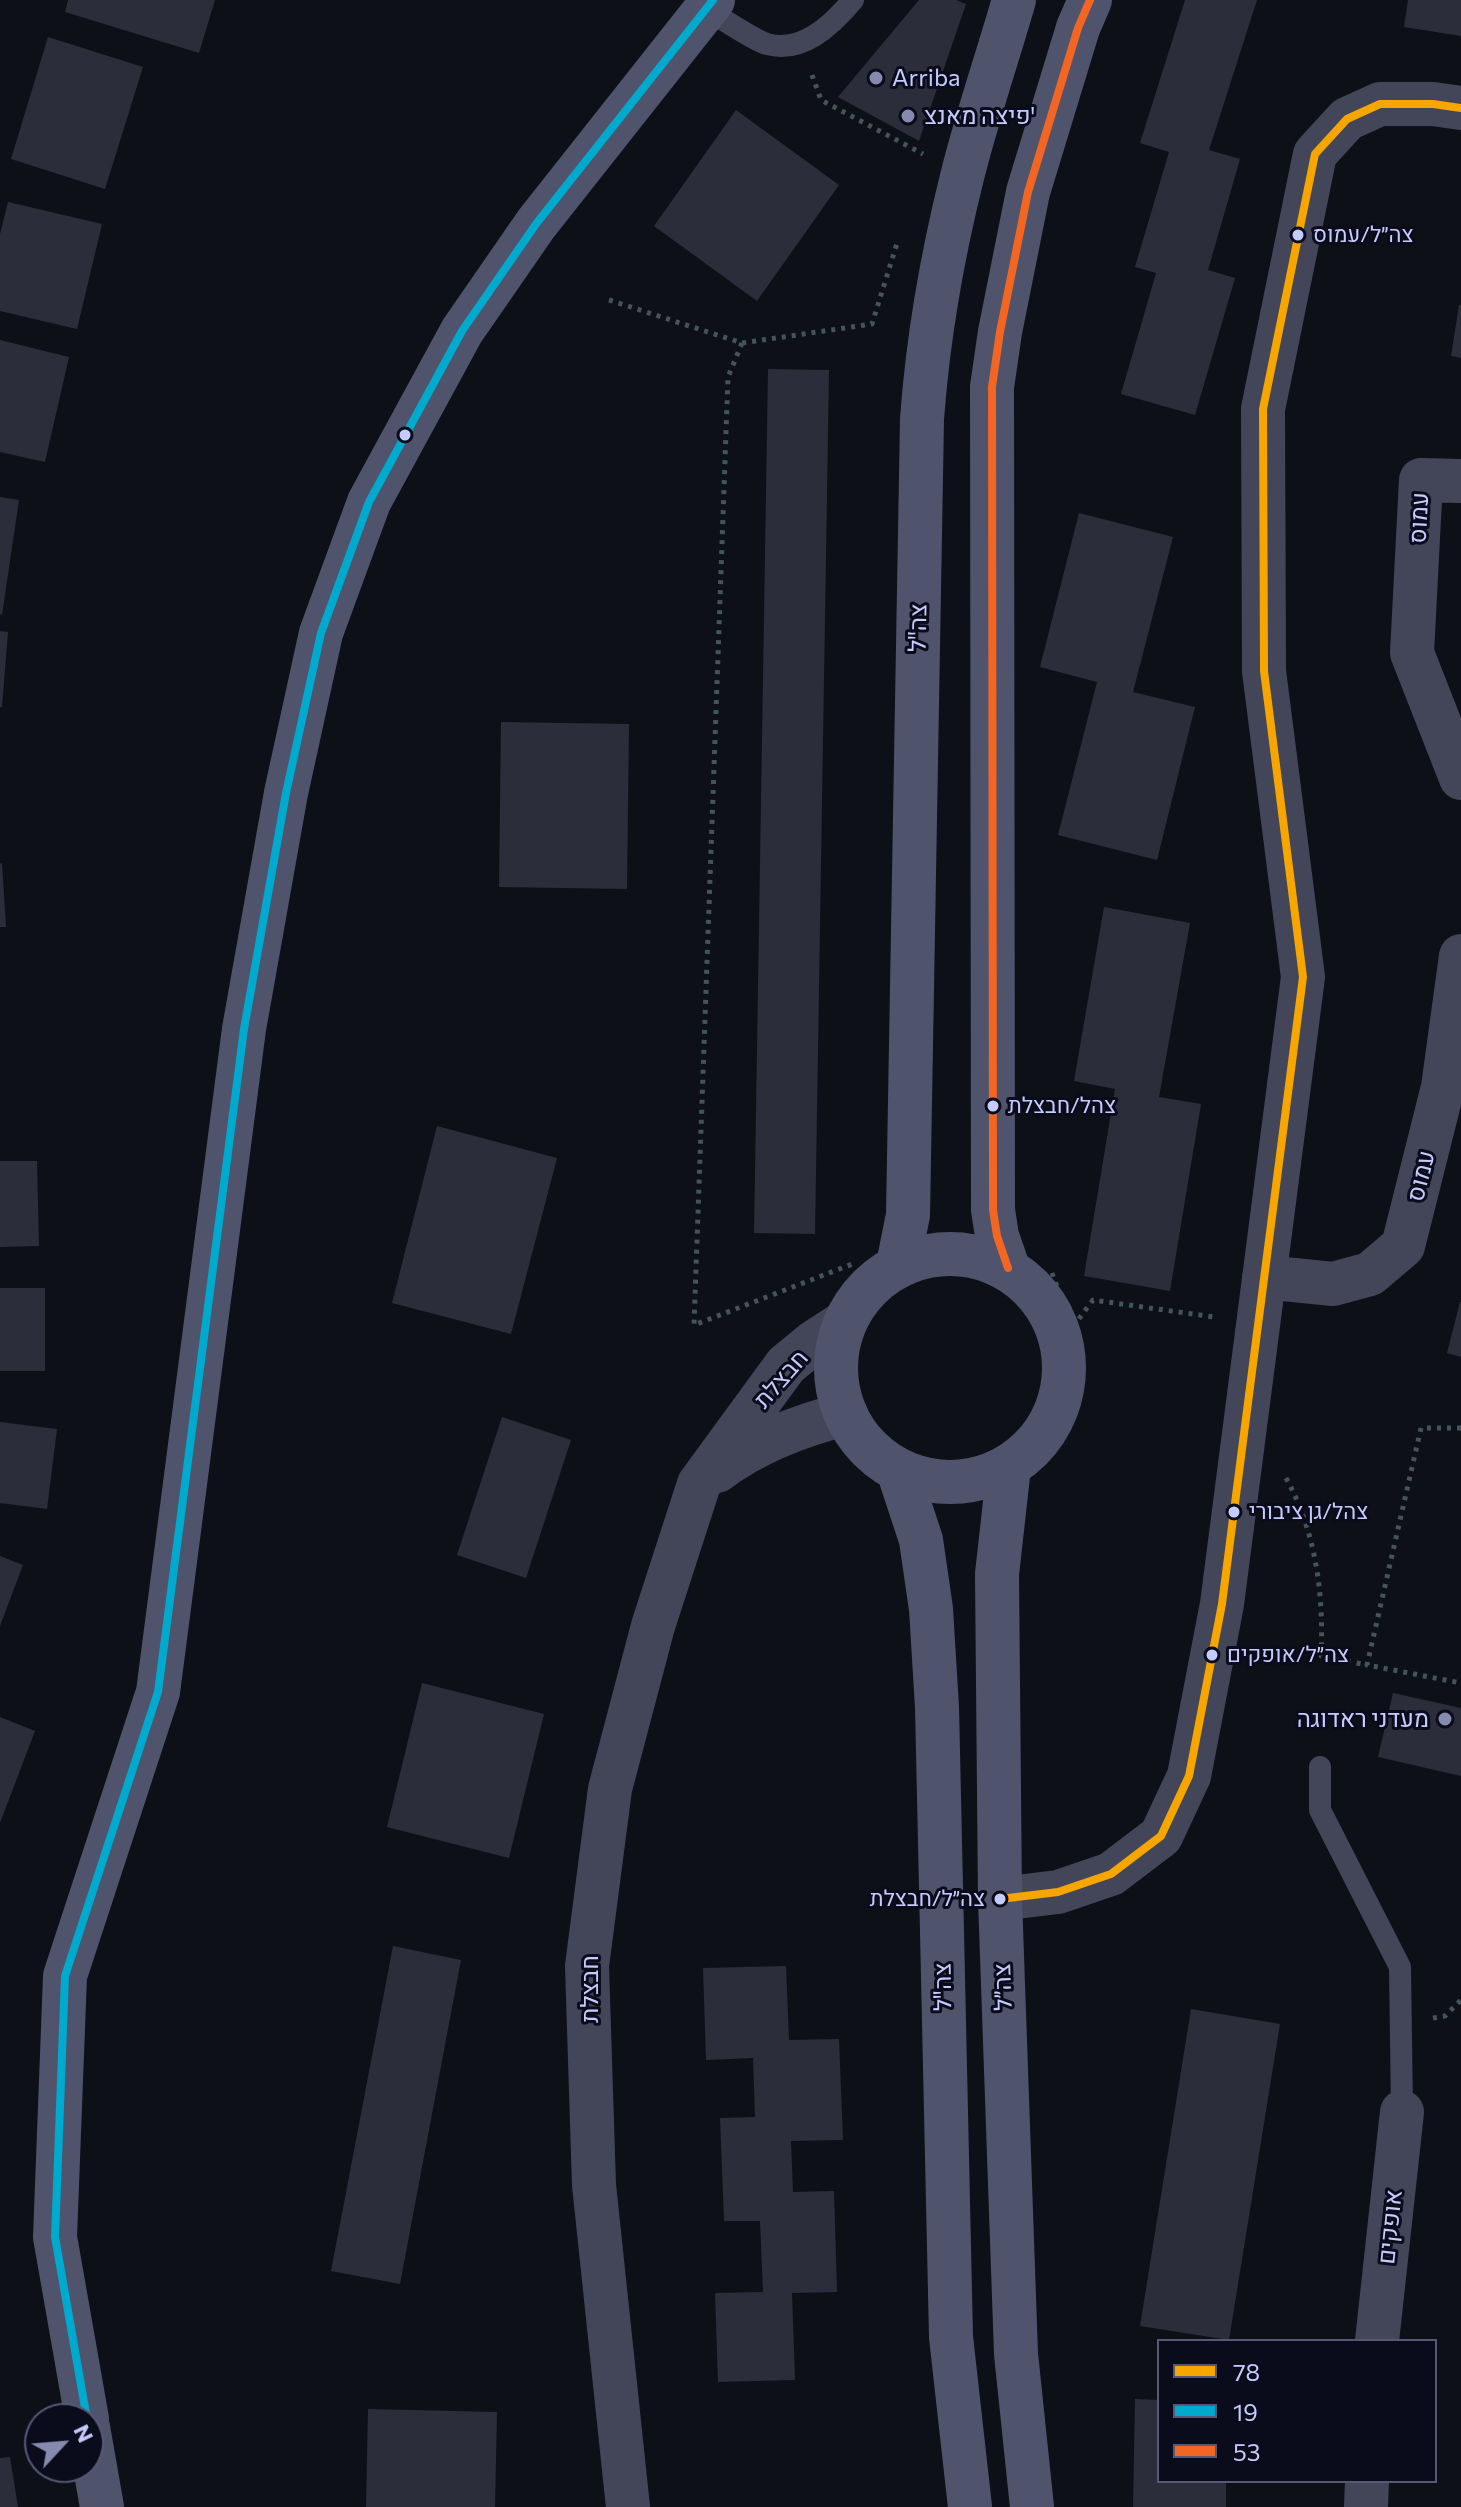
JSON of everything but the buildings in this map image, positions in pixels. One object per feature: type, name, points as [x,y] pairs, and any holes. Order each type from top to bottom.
[{"type":"main road","name":"צה\"ל","points":[[901,1254],[908,1199],[922,419],[927,355],[962,176],[1014,0]]},
{"type":"main road","points":[[1008,1268],[997,1236],[993,1210],[992,387],[1028,192],[1078,28],[1090,0]]},
{"type":"main road","points":[[84,2403],[55,2237],[65,1976],[158,1692],[244,1029],[286,793],[321,633],[369,502],[462,331],[536,224],[709,4]]},
{"type":"main road","points":[[953,1253],[982,1257],[1008,1268],[1034,1290],[1053,1318],[1064,1351],[1064,1385],[1054,1417],[1035,1445],[1009,1467],[973,1480],[935,1482],[898,1470],[867,1446],[846,1414],[837,1384],[837,1353],[845,1322],[858,1300],[901,1254],[925,1256],[953,1253]]},
{"type":"main road","name":"צה״ל","points":[[1009,1467],[997,1574],[1000,1899],[1016,2354],[1032,2507]]},
{"type":"main road","name":"צה\"ל","points":[[898,1470],[921,1540],[931,1609],[937,1707],[951,2337],[970,2507]]},
{"type":"main road","points":[[98,2483],[102,2507]]},
{"type":"street","points":[[1000,1899],[1058,1892],[1111,1874],[1161,1836],[1189,1776],[1222,1604],[1303,977],[1264,671],[1263,409],[1315,154],[1347,119],[1380,104],[1433,104],[1461,108]]},
{"type":"street","name":"עמוס","points":[[1461,481],[1421,480],[1412,653],[1461,778]]},
{"type":"street","name":"עמוס","points":[[1264,1277],[1333,1284],[1370,1274],[1403,1246],[1443,1087],[1461,956]]},
{"type":"street","name":"חבצלת","points":[[628,2507],[594,2185],[587,1966],[610,1789],[653,1626],[699,1484],[786,1365],[845,1322]]},
{"type":"street","name":"חבצלת","points":[[699,1484],[729,1462],[783,1435],[817,1421],[846,1414]]},
{"type":"street","name":"אופקים","points":[[1377,2339],[1402,2112]]},
{"type":"street","points":[[1366,2507],[1367,2483]]},
{"type":"lane","points":[[709,4],[767,44],[800,44],[835,21],[853,0]]},
{"type":"lane","points":[[1320,1767],[1320,1810],[1400,1967],[1402,2112]]},
{"type":"path","points":[[800,44],[821,100],[962,176]]},
{"type":"path","points":[[609,300],[742,343],[872,324]]},
{"type":"path","points":[[742,343],[728,377],[694,1325],[813,1281],[901,1254]]},
{"type":"path","points":[[1051,1271],[1072,1328],[1093,1300],[1227,1319]]},
{"type":"path","points":[[1367,1665],[1421,1428],[1461,1428]]},
{"type":"path","points":[[1284,1476],[1308,1532],[1318,1578],[1323,1618],[1321,1656],[1461,1683]]},
{"type":"path","points":[[1445,2016],[1461,2000]]},
{"type":"transit line","name":"19","points":[[84,2403],[55,2237],[65,1976],[158,1692],[244,1029],[286,793],[321,633],[369,502],[462,331],[536,224],[713,0]]},
{"type":"transit line","name":"53","points":[[1008,1268],[997,1236],[993,1210],[992,387],[1028,192],[1078,28],[1090,0]]},
{"type":"transit line","name":"78","points":[[1000,1899],[1058,1892],[1111,1874],[1161,1836],[1189,1776],[1222,1604],[1303,977],[1264,671],[1263,409],[1315,154],[1347,119],[1380,104],[1433,104],[1461,108]]},
{"type":"place","name":"Arriba","points":[[876,78]]},
{"type":"place","name":"פיצה מאנצ'","points":[[908,116]]},
{"type":"place","name":"צה״ל/עמוס","points":[[1298,235]]},
{"type":"place","name":"צהל/חבצלת","points":[[993,1106]]},
{"type":"place","name":"צהל/גן ציבורי","points":[[1234,1512]]},
{"type":"place","name":"צה״ל/אופקים","points":[[1212,1655]]},
{"type":"place","name":"מעדני ראדוגה","points":[[1445,1719]]},
{"type":"place","name":"צה״ל/חבצלת","points":[[1000,1899]]}]
